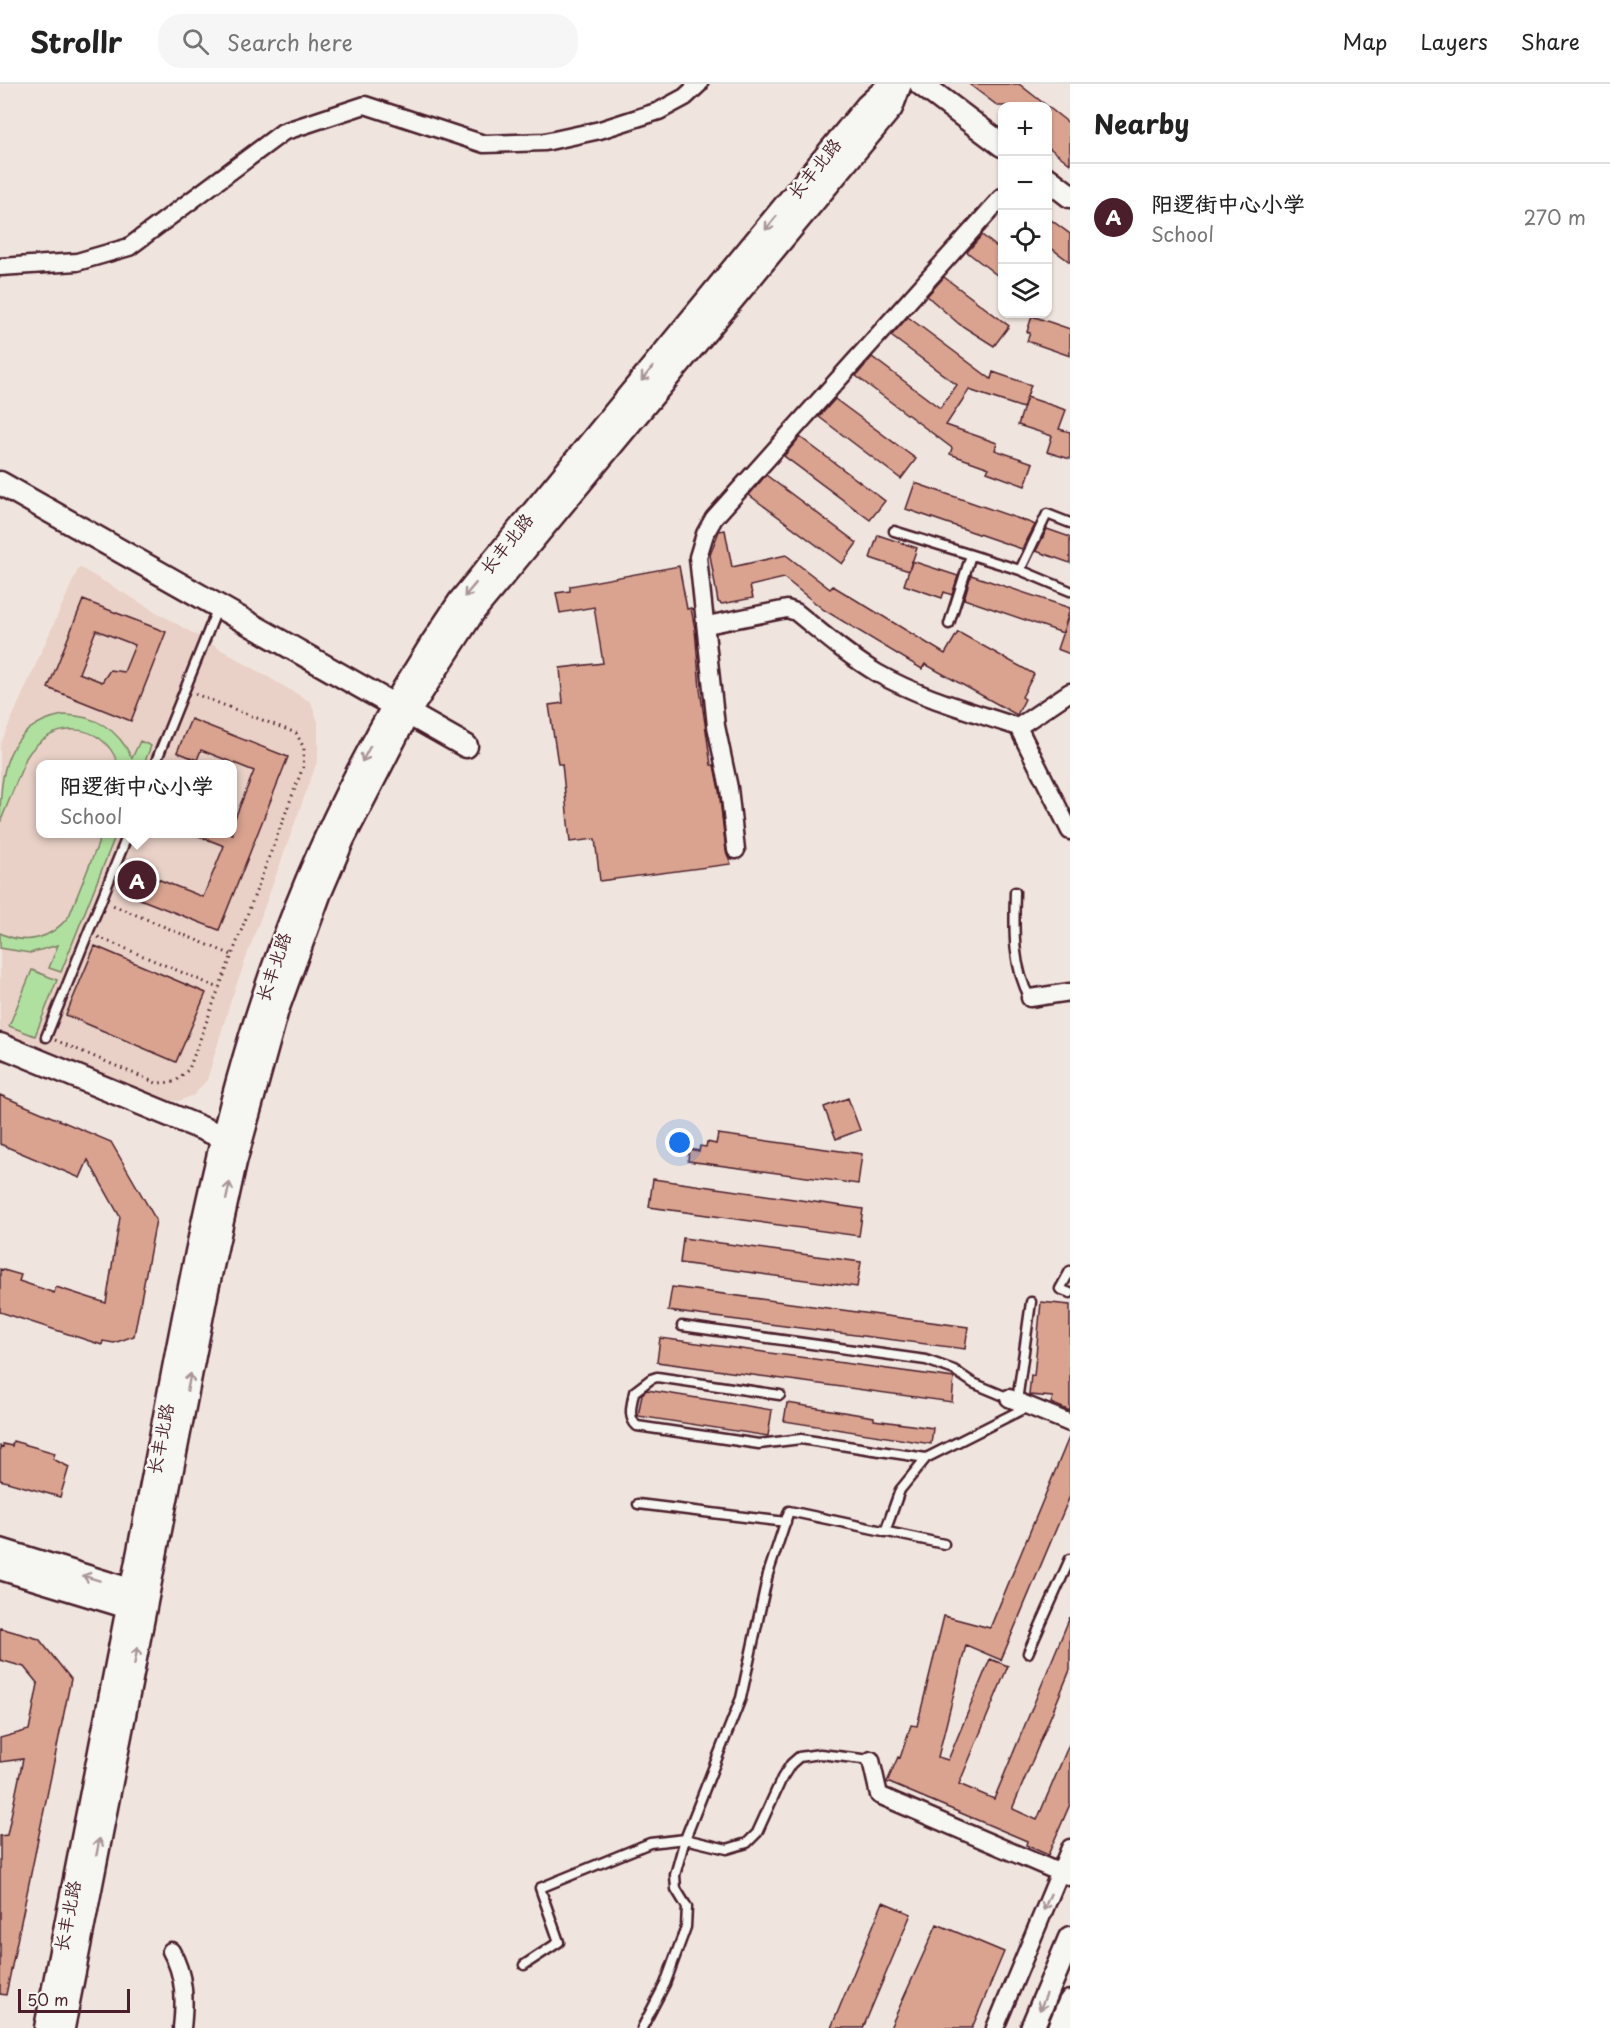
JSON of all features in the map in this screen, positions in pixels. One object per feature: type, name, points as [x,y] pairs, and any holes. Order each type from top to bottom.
[{"type":"street","points":[[0,267],[60,265],[94,258],[129,247],[283,132],[365,105],[484,144],[545,142],[600,130],[659,111],[685,97],[699,84]]},
{"type":"street","name":"长丰北路","points":[[46,2028],[237,1152],[261,1060],[319,895],[398,714],[460,601],[867,106],[891,84]]},
{"type":"street","name":"长丰北路","points":[[63,2028],[138,1601],[190,1286],[223,1137],[261,1004],[299,898],[341,802],[398,714],[474,611],[891,108],[900,84]]},
{"type":"street","points":[[921,84],[998,142]]},
{"type":"street","points":[[1052,183],[1070,196]]},
{"type":"street","points":[[736,850],[729,788],[716,726],[698,557],[705,534],[714,518],[998,201]]},
{"type":"street","points":[[0,483],[463,751]]},
{"type":"street","points":[[0,496],[214,617],[398,714]]},
{"type":"street","points":[[707,625],[787,609],[796,612],[857,661],[894,682],[1018,727],[1070,831]]},
{"type":"street","points":[[1018,727],[1070,692]]},
{"type":"street","points":[[1030,998],[1070,992]]},
{"type":"street","points":[[0,1045],[223,1137]]},
{"type":"street","points":[[1018,1402],[1070,1424]]},
{"type":"street","points":[[0,1551],[138,1601]]},
{"type":"street","points":[[0,1568],[138,1601]]},
{"type":"street","points":[[871,1760],[879,1795],[1065,1874]]},
{"type":"street","points":[[995,2028],[1065,1874],[1070,1848]]},
{"type":"street","points":[[1032,2028],[1070,1938]]},
{"type":"street","points":[[171,1951],[180,1966],[183,1984],[182,2028]]},
{"type":"street","points":[[1059,2028],[1070,2002]]},
{"type":"lane","points":[[1020,570],[1047,514],[1070,523]]},
{"type":"lane","points":[[894,531],[1020,570],[1070,591]]},
{"type":"lane","points":[[949,624],[971,555]]},
{"type":"lane","points":[[157,760],[214,617]]},
{"type":"lane","points":[[46,1037],[126,838]]},
{"type":"lane","points":[[1015,892],[1017,958],[1021,981],[1030,998]]},
{"type":"lane","points":[[1070,1270],[1060,1289],[1070,1293]]},
{"type":"lane","points":[[1018,1402],[1031,1302]]},
{"type":"lane","points":[[682,1326],[926,1360],[954,1370],[973,1383],[1018,1402]]},
{"type":"lane","points":[[780,1395],[657,1377],[644,1383],[634,1392],[631,1415],[632,1421],[637,1426],[759,1444],[801,1440],[926,1458]]},
{"type":"lane","points":[[885,1532],[900,1491],[926,1458],[1018,1402]]},
{"type":"lane","points":[[638,1504],[786,1522]]},
{"type":"lane","points":[[642,2028],[665,1984],[686,1927],[687,1907],[676,1889],[675,1882],[685,1839],[741,1698],[768,1574],[789,1511],[944,1544]]},
{"type":"lane","points":[[1028,1653],[1070,1559]]},
{"type":"lane","points":[[524,1965],[560,1942],[540,1888],[650,1843],[685,1839],[726,1849],[747,1843],[757,1833],[790,1764],[799,1757],[820,1754],[871,1760]]},
{"type":"path","points":[[46,1037],[156,1083],[175,1082],[189,1069],[303,767],[304,748],[296,732],[185,691]]},
{"type":"path","points":[[101,900],[231,955]]},
{"type":"path","points":[[88,933],[219,988]]},
{"type":"shaded area","points":[[79,567],[311,702],[318,722],[318,759],[231,1000],[207,1080],[194,1095],[179,1101],[163,1100],[0,1030],[0,745]]},
{"type":"green space","points":[[63,715],[96,721],[120,739],[132,758],[140,741],[151,746],[146,760],[116,760],[101,739],[88,732],[61,731],[48,736],[36,745],[26,758],[0,823],[2,787],[10,754],[29,729]]},
{"type":"green space","points":[[100,838],[114,838],[61,972],[49,968],[58,945],[30,953],[0,948],[0,933],[19,939],[38,938],[54,930],[69,916]]},
{"type":"green space","points":[[32,970],[57,980],[35,1036],[9,1026]]},
{"type":"building","points":[[969,84],[1019,84],[1042,102],[998,102],[998,106]]},
{"type":"building","points":[[1052,110],[1070,124],[1070,164],[1052,150]]},
{"type":"building","points":[[1052,221],[1070,234],[1070,262],[1052,249]]},
{"type":"building","points":[[982,235],[998,248],[998,276],[967,252]]},
{"type":"building","points":[[944,277],[1009,326],[994,346],[959,324],[927,296]]},
{"type":"building","points":[[908,317],[991,379],[993,372],[1031,385],[1023,408],[969,390],[946,425],[997,443],[995,450],[1033,463],[1025,486],[987,472],[989,468],[950,454],[952,448],[856,376],[872,357],[940,408],[957,385],[891,336]]},
{"type":"building","points":[[1031,318],[1070,329],[1070,356],[1027,341],[1030,333],[1027,332]]},
{"type":"building","points":[[1027,397],[1066,410],[1059,429],[1070,432],[1070,459],[1047,452],[1052,436],[1018,425]]},
{"type":"building","points":[[835,399],[916,459],[901,479],[819,417]]},
{"type":"building","points":[[800,437],[885,501],[870,520],[784,456]]},
{"type":"building","points":[[766,475],[857,543],[842,564],[749,495]]},
{"type":"building","points":[[915,483],[1035,525],[1022,549],[906,509]]},
{"type":"building","points":[[1047,529],[1070,537],[1070,563],[1036,551]]},
{"type":"building","points":[[725,530],[732,567],[786,555],[830,589],[833,586],[945,654],[958,632],[1034,674],[1022,697],[1025,699],[1017,715],[925,664],[922,669],[824,610],[784,578],[750,586],[753,598],[722,604],[718,602],[710,555],[719,531]]},
{"type":"building","points":[[878,535],[917,548],[909,571],[870,558]]},
{"type":"building","points":[[912,561],[958,576],[952,595],[944,592],[942,598],[904,585]]},
{"type":"building","points":[[679,566],[687,609],[691,608],[695,629],[700,689],[711,765],[714,765],[726,851],[731,864],[600,881],[595,839],[570,842],[562,764],[558,764],[549,705],[563,703],[560,668],[603,663],[594,607],[560,613],[556,593],[570,591],[570,586]]},
{"type":"building","points":[[971,575],[1070,608],[1063,633],[964,599]]},
{"type":"building","points":[[83,600],[166,632],[131,721],[48,688]],"holes":[[[96,630],[135,645],[124,672],[110,670],[102,682],[79,673]]]},
{"type":"building","points":[[1068,617],[1070,617],[1070,654],[1057,649]]},
{"type":"building","points":[[191,719],[288,757],[219,930],[122,892],[134,861],[154,868],[150,876],[203,897],[224,846],[204,838],[237,838],[237,813],[254,771],[237,764],[237,760],[226,760],[201,750],[197,760],[177,752]]},
{"type":"building","points":[[95,946],[206,993],[176,1062],[66,1015]]},
{"type":"building","points":[[0,1095],[111,1142],[156,1220],[134,1336],[114,1343],[103,1341],[102,1345],[0,1312],[0,1269],[21,1275],[19,1281],[54,1293],[56,1287],[106,1303],[120,1217],[88,1160],[80,1178],[0,1144]]},
{"type":"building","points":[[848,1098],[860,1130],[836,1139],[824,1107]]},
{"type":"building","points":[[718,1134],[862,1154],[858,1184],[688,1161],[689,1149],[699,1151],[700,1146],[706,1147],[707,1142],[716,1144]]},
{"type":"building","points":[[653,1179],[863,1209],[859,1236],[649,1207]]},
{"type":"building","points":[[683,1238],[861,1262],[857,1287],[680,1263]]},
{"type":"building","points":[[672,1287],[968,1327],[965,1349],[668,1311]]},
{"type":"building","points":[[1041,1302],[1070,1305],[1070,1411],[1051,1403],[1053,1397],[1029,1395],[1031,1375],[1034,1376]]},
{"type":"building","points":[[660,1338],[954,1378],[952,1402],[657,1362]]},
{"type":"building","points":[[647,1390],[772,1410],[768,1436],[638,1416],[642,1394]]},
{"type":"building","points":[[787,1403],[874,1417],[874,1420],[933,1428],[931,1444],[784,1421]]},
{"type":"building","points":[[1070,1435],[1070,1496],[1001,1660],[966,1645],[938,1757],[948,1760],[990,1659],[1008,1666],[959,1784],[994,1799],[1070,1617],[1070,1670],[1013,1807],[1037,1820],[1070,1742],[1070,1804],[1048,1855],[1026,1845],[1027,1841],[887,1782],[898,1757],[900,1758],[911,1725],[917,1726],[944,1616],[990,1628]]},
{"type":"building","points":[[13,1441],[55,1453],[53,1459],[69,1467],[60,1497],[0,1480],[0,1446],[3,1447],[3,1444],[12,1446]]},
{"type":"building","points":[[0,1628],[39,1639],[71,1679],[6,1995],[0,1994],[0,1836],[7,1835],[23,1759],[0,1762],[0,1738],[29,1730],[38,1684],[24,1667],[0,1660]]},
{"type":"building","points":[[883,1902],[911,1914],[863,2028],[831,2028]]},
{"type":"building","points":[[937,1924],[1004,1952],[972,2028],[890,2028]]},
{"type":"place","name":"阳逻街中心小学","points":[[137,880]]}]
